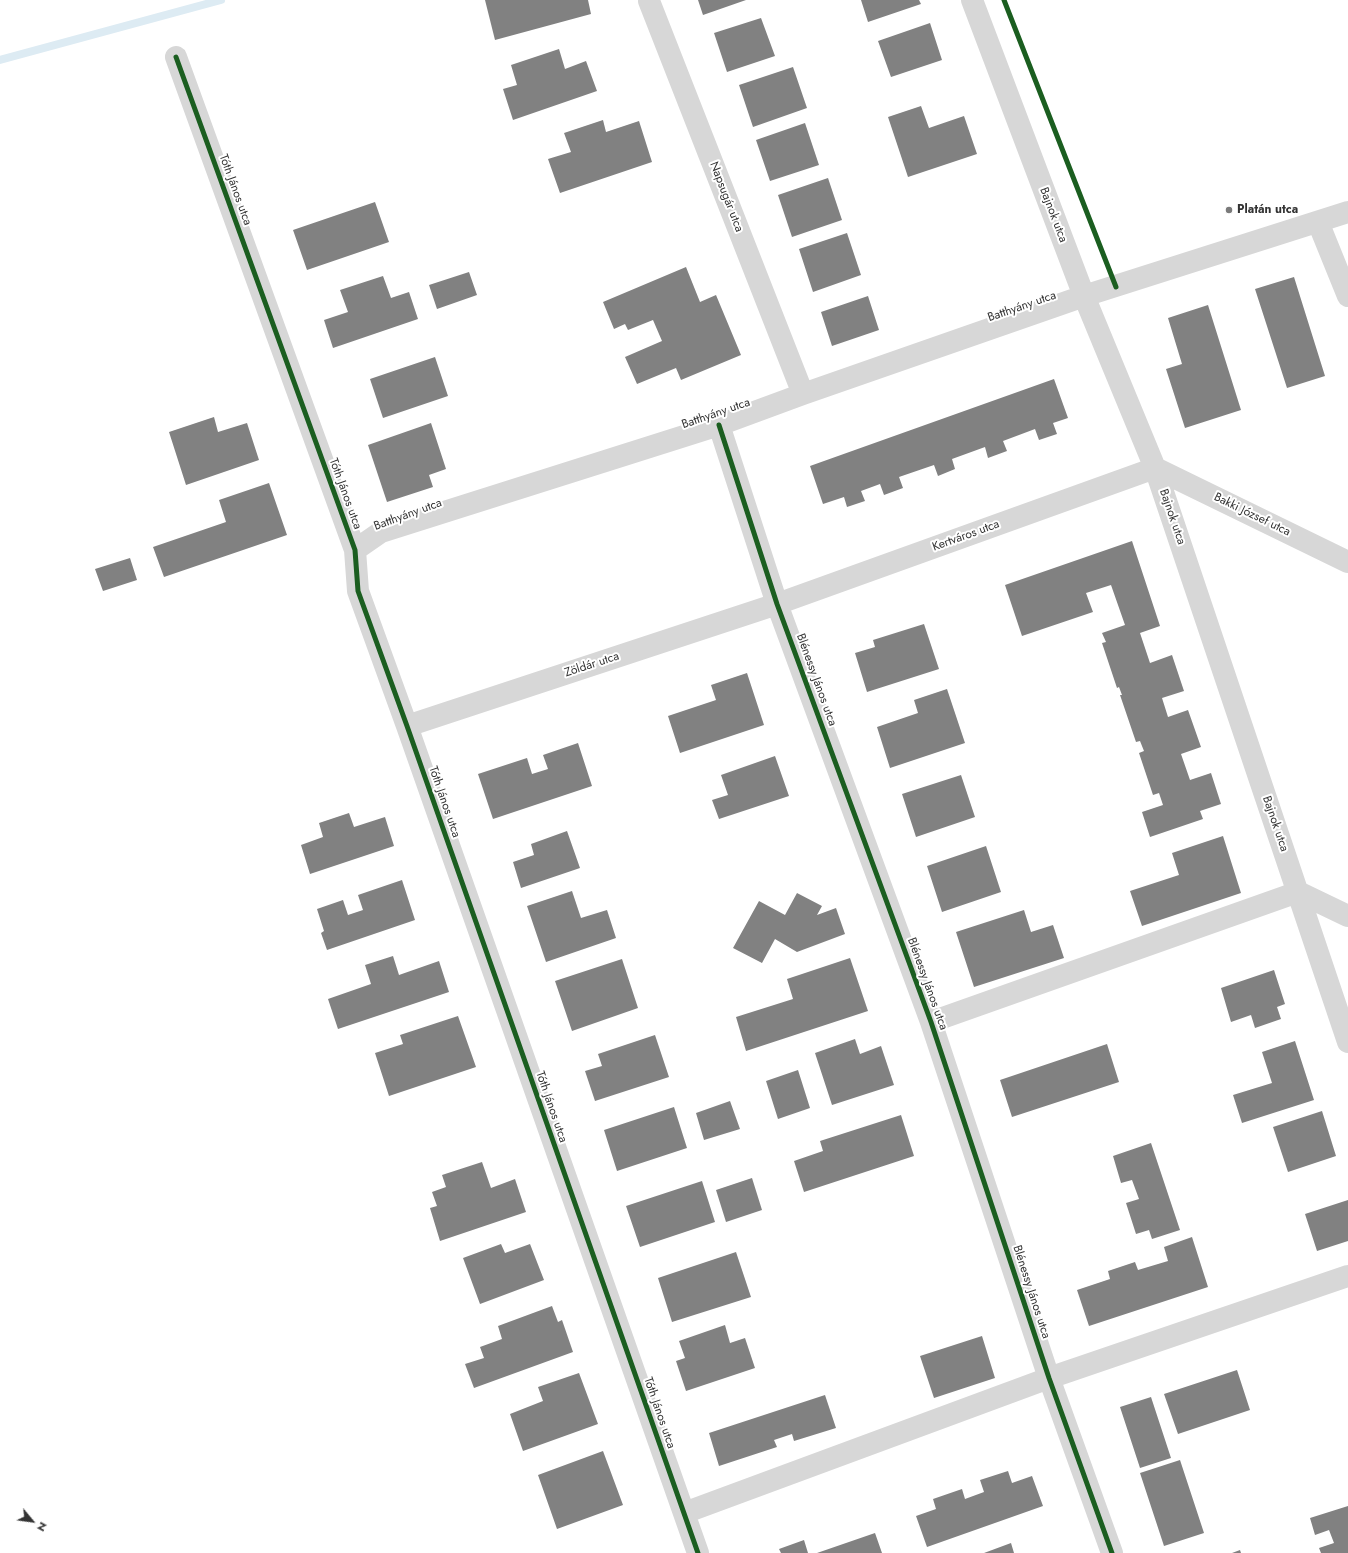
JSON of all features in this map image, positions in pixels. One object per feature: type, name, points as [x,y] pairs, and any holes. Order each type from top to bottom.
[{"type":"street","name":"Bajnok utca","points":[[972,0],[1084,296],[1155,468],[1348,1042]]},
{"type":"street","name":"Napsugár utca","points":[[649,1],[803,394]]},
{"type":"street","name":"Tóth János utca","points":[[176,57],[355,550],[358,591],[407,726],[698,1553]]},
{"type":"street","name":"Batthyány utca","points":[[355,550],[381,532],[719,425],[803,394],[1084,296],[1348,212]]},
{"type":"street","points":[[1318,222],[1348,296]]},
{"type":"street","name":"Blénessy János utca","points":[[719,425],[777,604],[931,1022],[1049,1378],[1112,1553]]},
{"type":"street","name":"Bakki József utca","points":[[1155,468],[1348,562]]},
{"type":"street","name":"Kertváros utca","points":[[777,604],[1155,468]]},
{"type":"street","name":"Zöldár utca","points":[[407,726],[777,604]]},
{"type":"street","points":[[931,1022],[1298,892],[1348,916]]},
{"type":"street","points":[[684,1513],[1049,1378],[1348,1276]]},
{"type":"building","points":[[485,0],[588,0],[591,14],[495,40]]},
{"type":"building","points":[[698,0],[746,0],[703,15]]},
{"type":"building","points":[[861,0],[919,0],[921,4],[868,22]]},
{"type":"building","points":[[761,18],[775,56],[727,72],[714,33]]},
{"type":"building","points":[[930,23],[942,60],[891,77],[878,41]]},
{"type":"building","points":[[559,49],[565,69],[586,61],[597,91],[513,120],[503,89],[517,85],[511,65]]},
{"type":"building","points":[[793,67],[807,108],[753,127],[739,85]]},
{"type":"building","points":[[921,106],[929,128],[964,116],[977,154],[908,177],[888,117]]},
{"type":"building","points":[[603,120],[606,132],[639,121],[652,162],[560,193],[548,159],[571,152],[564,133]]},
{"type":"building","points":[[805,123],[819,165],[770,181],[756,140]]},
{"type":"building","points":[[828,178],[842,220],[792,237],[778,195]]},
{"type":"building","points":[[375,202],[389,242],[307,270],[293,230]]},
{"type":"building","points":[[847,233],[861,275],[813,292],[799,249]]},
{"type":"building","points":[[686,267],[700,302],[716,295],[741,355],[681,380],[676,368],[637,384],[625,357],[662,341],[653,320],[628,330],[625,324],[614,329],[603,302]]},
{"type":"building","points":[[469,272],[477,295],[437,309],[429,285]]},
{"type":"building","points":[[383,276],[391,298],[409,292],[418,319],[333,348],[324,320],[348,312],[340,290]]},
{"type":"building","points":[[1294,277],[1325,376],[1287,388],[1255,289]]},
{"type":"building","points":[[868,296],[879,330],[832,346],[821,312]]},
{"type":"building","points":[[1208,305],[1241,410],[1185,428],[1166,369],[1182,364],[1168,318]]},
{"type":"building","points":[[435,357],[448,396],[383,418],[370,379]]},
{"type":"building","points":[[1054,379],[1068,418],[1053,423],[1057,434],[1039,440],[1035,429],[1003,441],[1007,451],[988,458],[985,447],[952,459],[955,469],[938,476],[934,465],[899,477],[903,488],[884,495],[880,484],[861,491],[865,501],[847,507],[844,497],[823,504],[810,466]]},
{"type":"building","points":[[214,417],[218,432],[247,423],[259,460],[186,485],[169,432]]},
{"type":"building","points":[[431,423],[446,469],[429,475],[433,487],[387,502],[368,445]]},
{"type":"building","points":[[269,483],[287,535],[164,577],[153,547],[226,522],[219,500]]},
{"type":"building","points":[[1132,541],[1160,626],[1140,633],[1150,663],[1172,655],[1184,691],[1162,698],[1168,717],[1188,710],[1201,747],[1181,754],[1190,780],[1211,773],[1221,804],[1200,811],[1203,819],[1150,837],[1142,812],[1163,805],[1159,793],[1153,795],[1139,753],[1144,751],[1140,741],[1136,742],[1120,695],[1122,695],[1119,687],[1117,688],[1102,643],[1106,642],[1102,633],[1125,625],[1111,585],[1086,593],[1093,612],[1022,636],[1005,585]]},
{"type":"building","points":[[130,558],[137,580],[103,591],[95,569]]},
{"type":"building","points":[[924,624],[939,669],[867,692],[855,653],[875,647],[873,640]]},
{"type":"building","points":[[747,673],[764,725],[680,753],[668,716],[716,700],[711,685]]},
{"type":"building","points":[[947,689],[965,743],[890,768],[877,727],[918,713],[914,700]]},
{"type":"building","points":[[578,743],[592,786],[493,819],[478,774],[527,758],[532,774],[548,769],[543,755]]},
{"type":"building","points":[[775,756],[789,796],[719,819],[712,800],[728,795],[721,775]]},
{"type":"building","points":[[961,775],[975,817],[916,837],[902,794]]},
{"type":"building","points":[[349,813],[354,827],[385,817],[394,846],[310,874],[301,845],[323,837],[319,823]]},
{"type":"building","points":[[567,831],[580,868],[521,888],[513,862],[534,855],[531,844]]},
{"type":"building","points":[[1223,836],[1241,893],[1142,926],[1130,891],[1179,875],[1172,853]]},
{"type":"building","points":[[986,846],[1001,892],[942,912],[927,866]]},
{"type":"building","points":[[402,880],[415,920],[327,950],[321,933],[324,931],[317,909],[343,900],[348,915],[363,910],[358,895]]},
{"type":"building","points":[[572,891],[581,918],[607,910],[616,938],[546,962],[527,906]]},
{"type":"building","points":[[797,893],[822,906],[817,915],[836,908],[845,934],[797,952],[775,939],[762,963],[733,948],[759,901],[785,915]]},
{"type":"building","points":[[1024,910],[1031,932],[1053,925],[1064,958],[974,987],[956,932]]},
{"type":"building","points":[[393,956],[399,975],[439,961],[449,992],[338,1029],[328,999],[371,984],[365,965]]},
{"type":"building","points":[[850,958],[868,1011],[746,1051],[736,1017],[793,999],[787,979]]},
{"type":"building","points":[[622,959],[638,1008],[572,1031],[555,981]]},
{"type":"building","points":[[1274,970],[1285,1004],[1277,1007],[1281,1019],[1255,1028],[1251,1015],[1231,1022],[1221,988]]},
{"type":"building","points":[[458,1016],[476,1067],[389,1096],[375,1053],[403,1044],[400,1035]]},
{"type":"building","points":[[655,1035],[669,1077],[595,1101],[585,1071],[602,1066],[598,1054]]},
{"type":"building","points":[[855,1039],[860,1054],[881,1046],[894,1085],[832,1105],[815,1053]]},
{"type":"building","points":[[1295,1041],[1314,1100],[1242,1123],[1233,1095],[1272,1083],[1262,1052]]},
{"type":"building","points":[[1107,1044],[1119,1082],[1012,1117],[1000,1080]]},
{"type":"building","points":[[798,1070],[810,1108],[778,1119],[766,1081]]},
{"type":"building","points":[[730,1101],[740,1129],[704,1140],[696,1113]]},
{"type":"building","points":[[674,1107],[687,1148],[617,1171],[604,1130]]},
{"type":"building","points":[[1322,1111],[1336,1156],[1288,1172],[1273,1127]]},
{"type":"building","points":[[901,1115],[914,1156],[804,1192],[794,1161],[823,1151],[820,1141]]},
{"type":"building","points":[[1151,1143],[1180,1230],[1152,1239],[1149,1230],[1136,1234],[1126,1203],[1139,1199],[1132,1180],[1121,1183],[1113,1156]]},
{"type":"building","points":[[482,1162],[491,1188],[515,1179],[526,1212],[440,1241],[430,1208],[437,1206],[432,1192],[446,1187],[442,1175]]},
{"type":"building","points":[[752,1178],[762,1210],[726,1222],[716,1190]]},
{"type":"building","points":[[702,1181],[715,1222],[640,1247],[626,1206]]},
{"type":"building","points":[[1348,1200],[1348,1241],[1317,1251],[1305,1214]]},
{"type":"building","points":[[1192,1237],[1208,1287],[1089,1326],[1077,1290],[1110,1279],[1108,1271],[1135,1262],[1138,1270],[1168,1261],[1164,1247]]},
{"type":"building","points":[[501,1244],[505,1253],[530,1244],[544,1280],[480,1304],[463,1258]]},
{"type":"building","points":[[736,1252],[751,1297],[672,1322],[658,1278]]},
{"type":"building","points":[[552,1306],[558,1322],[562,1320],[573,1352],[474,1388],[465,1364],[484,1358],[480,1347],[502,1339],[498,1326]]},
{"type":"building","points":[[725,1325],[730,1343],[745,1338],[755,1368],[686,1391],[676,1361],[685,1358],[679,1341]]},
{"type":"building","points":[[982,1336],[995,1378],[934,1398],[920,1356]]},
{"type":"building","points":[[1237,1370],[1250,1410],[1178,1434],[1164,1394]]},
{"type":"building","points":[[579,1373],[598,1424],[523,1451],[510,1414],[543,1401],[538,1387]]},
{"type":"building","points":[[825,1395],[836,1428],[794,1441],[792,1434],[774,1440],[777,1447],[719,1466],[709,1433]]},
{"type":"building","points":[[1151,1397],[1171,1458],[1140,1468],[1120,1407]]},
{"type":"building","points":[[603,1451],[623,1505],[557,1529],[538,1475]]},
{"type":"building","points":[[1180,1460],[1204,1533],[1164,1546],[1140,1473]]},
{"type":"building","points":[[1008,1471],[1012,1483],[1032,1476],[1043,1506],[927,1547],[916,1516],[936,1509],[933,1499],[962,1489],[965,1499],[984,1492],[980,1480]]},
{"type":"building","points":[[1348,1506],[1348,1553],[1321,1553],[1319,1548],[1334,1543],[1329,1530],[1315,1535],[1310,1518]]},
{"type":"building","points":[[875,1533],[882,1553],[817,1553]]},
{"type":"building","points":[[804,1540],[808,1553],[781,1553],[779,1549]]},
{"type":"building","points":[[1011,1543],[1014,1553],[984,1553]]},
{"type":"building","points":[[1240,1550],[1241,1553],[1232,1553]]},
{"type":"waterway","points":[[0,60],[221,0]]},
{"type":"cycle path","points":[[1004,0],[1116,287]]},
{"type":"cycle path","points":[[176,57],[355,550],[358,591],[407,726],[698,1553]]},
{"type":"cycle path","points":[[719,425],[777,604],[931,1022],[1049,1378],[1112,1553]]},
{"type":"place","name":"Platán utca","points":[[1229,210]]}]
